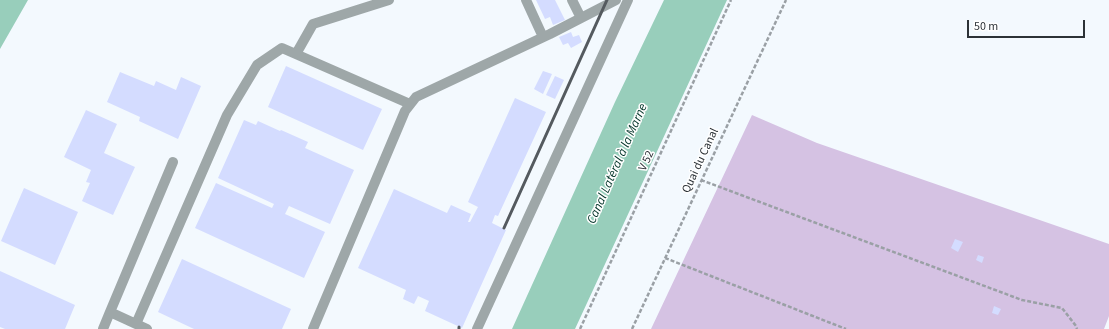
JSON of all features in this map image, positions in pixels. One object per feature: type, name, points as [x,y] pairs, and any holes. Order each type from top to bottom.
[{"type":"lane","points":[[296,54],[313,24],[388,0]]},
{"type":"lane","points":[[526,0],[543,36]]},
{"type":"lane","points":[[572,0],[581,18]]},
{"type":"lane","points":[[314,329],[405,111],[416,97],[616,0]]},
{"type":"lane","points":[[477,329],[628,0]]},
{"type":"lane","points":[[136,324],[226,115],[257,65],[282,48],[410,104]]},
{"type":"lane","points":[[102,329],[173,162]]},
{"type":"lane","points":[[110,312],[147,329]]},
{"type":"path","name":"V 52","points":[[580,329],[731,0]]},
{"type":"path","name":"Quai du Canal","points":[[632,329],[786,0]]},
{"type":"path","points":[[701,180],[1022,300],[1062,308],[1077,329]]},
{"type":"path","points":[[665,258],[846,329]]},
{"type":"shaded area","points":[[752,115],[817,143],[1109,244],[1109,316],[1104,329],[651,329]]},
{"type":"water","points":[[0,0],[28,0],[0,49]]},
{"type":"water","name":"Canal Latéral à la Marne","points":[[664,0],[727,0],[575,329],[512,329],[615,102]]},
{"type":"building","points":[[536,0],[555,0],[565,20],[553,25],[550,17],[545,19]]},
{"type":"building","points":[[571,32],[573,37],[579,35],[582,42],[571,48],[568,43],[563,45],[559,37]]},
{"type":"building","points":[[286,66],[382,109],[363,150],[268,107]]},
{"type":"building","points":[[543,71],[552,74],[543,94],[534,89]]},
{"type":"building","points":[[120,72],[154,86],[156,81],[176,90],[181,77],[201,86],[178,139],[139,121],[140,117],[107,102]]},
{"type":"building","points":[[555,76],[564,80],[555,99],[546,95]]},
{"type":"building","points":[[515,98],[546,112],[498,216],[495,215],[492,223],[506,230],[462,328],[425,311],[429,301],[418,296],[414,304],[403,299],[406,290],[358,268],[394,189],[447,213],[451,205],[471,214],[468,222],[470,222],[478,207],[468,202]]},
{"type":"building","points":[[86,110],[117,124],[104,153],[135,167],[113,215],[82,201],[90,183],[86,182],[91,170],[64,157]]},
{"type":"building","points":[[244,120],[256,125],[258,121],[308,142],[305,148],[354,170],[330,224],[289,206],[285,214],[325,232],[304,278],[195,228],[216,183],[272,208],[274,204],[218,178]]},
{"type":"building","points":[[24,188],[78,212],[55,265],[1,241]]},
{"type":"building","points":[[955,239],[963,242],[958,252],[951,248]]},
{"type":"building","points":[[978,255],[984,257],[982,263],[976,260]]},
{"type":"building","points":[[182,259],[291,309],[282,329],[194,329],[158,312]]},
{"type":"building","points":[[0,271],[75,305],[65,329],[5,329],[0,327]]},
{"type":"building","points":[[994,306],[1001,309],[998,315],[992,313]]},
{"type":"railway","points":[[504,228],[607,0]]}]
